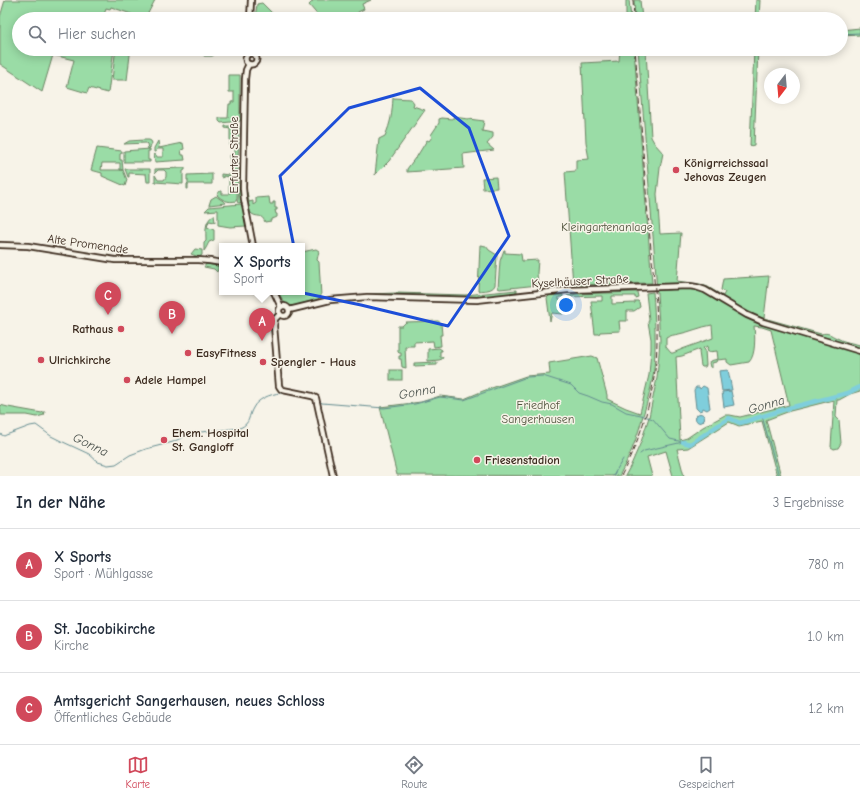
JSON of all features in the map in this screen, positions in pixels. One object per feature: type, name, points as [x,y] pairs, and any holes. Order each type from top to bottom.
[{"type":"main road","points":[[250,12],[251,0]]},
{"type":"main road","points":[[247,56],[246,61],[249,64],[254,64],[257,60],[257,56]]},
{"type":"main road","name":"Erfurter Straße","points":[[249,64],[246,70],[245,79],[243,188],[252,243]]},
{"type":"main road","name":"Alte Promenade","points":[[0,245],[25,246],[115,260],[203,260],[219,263]]},
{"type":"main road","name":"Kyselhäuser Straße","points":[[289,310],[330,300],[355,297],[476,300],[568,290],[689,286],[705,290],[747,315],[763,322],[860,351]]},
{"type":"main road","points":[[275,295],[281,307],[279,311],[280,314],[275,319],[274,324],[279,387],[283,390],[315,396],[318,401],[333,476]]},
{"type":"main road","points":[[280,314],[282,316],[286,316],[289,313],[286,306],[281,307]]},
{"type":"highlighted area","points":[[420,88],[469,128],[509,236],[448,326],[303,293],[280,176],[349,108]]},
{"type":"green space","points":[[5,0],[155,0],[149,12],[125,12],[111,7],[110,9],[106,8],[105,12],[12,12],[12,56],[53,56],[42,92],[0,64],[0,17]]},
{"type":"green space","points":[[314,0],[371,0],[362,4],[364,9],[358,12],[315,12],[309,5]]},
{"type":"green space","points":[[626,0],[629,0],[630,12],[626,12]]},
{"type":"green space","points":[[634,0],[640,0],[641,12],[635,12]]},
{"type":"green space","points":[[756,0],[760,0],[759,12],[755,12]]},
{"type":"green space","points":[[262,3],[271,12],[256,12],[257,4]]},
{"type":"green space","points":[[860,28],[860,35],[848,36],[848,29]]},
{"type":"green space","points":[[57,56],[113,56],[108,93],[89,88],[87,93],[67,87],[74,60]]},
{"type":"green space","points":[[115,56],[130,56],[127,80],[112,80]]},
{"type":"green space","name":"Kleingartenanlage","points":[[619,56],[635,56],[652,283],[573,285],[565,172],[576,171],[576,160],[589,159],[586,142],[582,63],[619,61]]},
{"type":"green space","points":[[639,56],[646,56],[651,137],[663,153],[657,194],[660,234],[681,233],[677,281],[700,284],[723,296],[725,292],[721,290],[723,279],[769,276],[764,318],[821,334],[828,334],[860,345],[860,391],[837,400],[836,417],[839,420],[841,443],[838,448],[834,449],[831,447],[834,400],[790,411],[766,420],[781,476],[777,476],[762,421],[739,426],[729,422],[688,448],[677,449],[684,476],[673,476],[666,451],[647,457],[652,476],[625,476],[641,442],[649,417],[657,378],[660,340]],"holes":[[[712,325],[713,338],[673,353],[671,353],[666,347],[666,338],[672,335]],[[754,326],[771,330],[789,405],[740,417],[725,415],[687,438],[680,440],[676,357],[700,349],[701,366],[705,367],[705,350],[703,348],[708,346],[708,352],[717,351],[718,359],[710,361],[709,363],[710,367],[712,368],[712,363],[716,362],[717,360],[727,359],[727,362],[731,365],[749,362],[754,350]]]},
{"type":"green space","points":[[754,56],[758,56],[754,145],[750,146]]},
{"type":"green space","points":[[229,75],[240,75],[240,121],[221,123],[219,118],[228,118],[229,104],[234,102],[234,92],[229,92]]},
{"type":"green space","points":[[393,98],[411,99],[414,103],[413,106],[425,110],[389,161],[375,175],[379,139],[385,136],[389,126]]},
{"type":"green space","points":[[453,117],[484,121],[482,131],[493,133],[493,137],[487,144],[494,150],[463,154],[464,168],[407,172],[407,169],[427,140],[429,141],[432,137],[431,135],[439,123],[439,119],[453,119]]},
{"type":"green space","points":[[225,126],[239,127],[238,160],[233,154],[235,154],[235,147],[230,146],[230,129],[225,128]]},
{"type":"green space","points":[[149,140],[152,143],[148,149],[146,143],[124,144],[129,141]]},
{"type":"green space","points":[[158,141],[159,148],[183,143],[184,149],[181,150],[185,160],[155,162],[154,154],[157,157],[163,157],[163,149],[157,149],[156,152],[154,152],[154,148]]},
{"type":"green space","points":[[97,148],[122,151],[120,154],[120,160],[122,160],[123,170],[127,180],[125,186],[102,176],[102,173],[91,170]],"holes":[[[102,163],[120,163],[120,170],[101,170]]]},
{"type":"green space","points":[[150,149],[150,151],[148,151],[148,160],[150,160],[150,162],[124,162],[124,151]]},
{"type":"green space","points":[[230,155],[238,161],[237,199],[233,202],[225,201],[217,195],[220,191],[222,191],[222,194],[229,194],[229,177],[223,176],[223,178],[221,177],[221,174],[229,175],[231,178],[235,177],[235,170],[230,169]]},
{"type":"green space","points":[[240,166],[242,202],[239,203],[237,202]]},
{"type":"green space","points":[[185,168],[183,171],[183,184],[155,182],[155,175],[158,180],[164,180],[166,177],[166,172],[164,170],[158,170],[155,173],[155,169]]},
{"type":"green space","points":[[125,169],[150,169],[150,182],[147,182],[146,174],[129,173],[128,177]]},
{"type":"green space","points":[[212,174],[212,184],[188,184],[187,189],[187,175]]},
{"type":"green space","points":[[496,177],[497,188],[483,189],[482,178]]},
{"type":"green space","points":[[245,192],[247,192],[249,202],[253,201],[253,205],[256,203],[256,198],[269,197],[270,204],[275,202],[277,217],[271,219],[271,221],[265,222],[261,217],[252,214]]},
{"type":"green space","points":[[216,196],[226,203],[209,205],[211,199]]},
{"type":"green space","points":[[241,204],[246,226],[230,227],[218,225],[218,210],[205,211],[209,207]]},
{"type":"green space","points":[[214,215],[215,222],[209,221],[207,227],[214,230],[214,240],[209,242],[204,251],[207,223]]},
{"type":"green space","points":[[480,245],[486,246],[497,255],[494,287],[478,291]]},
{"type":"green space","points":[[195,249],[202,250],[202,255],[199,257],[191,254]]},
{"type":"green space","points":[[316,249],[319,251],[317,260],[319,262],[321,296],[318,299],[291,307],[284,302],[280,295],[305,295],[305,251]]},
{"type":"green space","points":[[504,250],[505,253],[521,254],[522,261],[538,260],[538,285],[498,288],[500,261]]},
{"type":"green space","points":[[206,264],[219,266],[217,272],[214,269],[204,267]]},
{"type":"green space","points":[[517,290],[517,292],[513,294],[484,299],[483,296],[453,297],[369,294],[397,293],[465,295]]},
{"type":"green space","points":[[637,292],[638,297],[635,298],[635,296],[612,296],[612,304],[635,303],[635,301],[638,301],[640,307],[634,311],[627,311],[627,321],[619,321],[620,331],[600,332],[599,334],[595,334],[591,301],[602,301],[602,296],[567,297],[577,294]]},
{"type":"green space","name":"Friedhof Sangerhausen","points":[[653,292],[655,340],[652,382],[635,441],[630,455],[619,476],[397,475],[380,407],[421,402],[440,396],[464,399],[526,376],[550,374],[549,363],[592,356],[597,358],[607,399],[640,413],[649,375],[651,349],[646,293]]},
{"type":"green space","points":[[550,295],[563,295],[563,297],[559,297],[559,300],[563,300],[563,314],[552,313],[550,321],[547,298]]},
{"type":"green space","points":[[438,321],[441,323],[441,346],[434,347],[433,341],[414,342],[414,346],[405,347],[406,368],[402,367],[401,359],[399,359],[401,353],[398,352],[398,326],[402,326],[406,322]]},
{"type":"green space","points":[[439,348],[442,350],[440,351],[440,357],[443,357],[442,359],[428,361],[428,349]]},
{"type":"green space","points":[[437,362],[437,365],[414,366],[414,363]]},
{"type":"green space","points":[[390,370],[402,370],[402,380],[390,380]]},
{"type":"green space","points":[[0,405],[42,413],[45,412],[44,415],[37,417],[27,415],[1,415]]},
{"type":"water","points":[[728,370],[732,390],[722,391],[719,371]]},
{"type":"water","points":[[703,386],[707,388],[710,408],[707,410],[703,408],[699,411],[696,408],[694,390],[696,387],[699,387],[700,389]]},
{"type":"water","points":[[731,391],[734,405],[724,407],[722,392]]},
{"type":"water","points":[[698,414],[702,414],[704,418],[702,422],[698,422],[696,420],[696,416]]},
{"type":"waterway","points":[[848,34],[860,33]]},
{"type":"waterway","name":"Gonna","points":[[319,401],[322,403],[384,408],[415,404],[440,397],[464,400],[527,377],[543,376],[571,385],[579,393],[602,402],[612,404],[626,412],[653,419],[670,439],[683,442]]},
{"type":"waterway","name":"Gonna","points":[[683,442],[690,444],[729,418],[740,423],[789,408],[848,393],[860,387]]},
{"type":"waterway","name":"Gonna","points":[[0,434],[4,436],[36,425],[51,436],[89,454],[98,462],[108,465],[116,464],[130,455],[173,442],[191,433],[240,428],[248,422],[251,411],[255,405],[273,394],[280,393],[302,396],[314,400]]},
{"type":"waterway","points":[[762,416],[779,476]]},
{"type":"waterway","points":[[640,454],[644,451],[683,442]]},
{"type":"waterway","points":[[613,476],[623,459]]},
{"type":"railway","points":[[633,0],[634,12]]},
{"type":"railway","points":[[621,476],[636,444],[647,411],[654,377],[657,342],[656,299],[636,56]]},
{"type":"place","name":"Königrreichssaal Jehovas Zeugen","points":[[676,170]]},
{"type":"place","name":"Amtsgericht Sangerhausen, neues Schloss","points":[[108,315]]},
{"type":"place","name":"Rathaus","points":[[121,329]]},
{"type":"place","name":"St. Jacobikirche","points":[[172,334]]},
{"type":"place","name":"X Sports","points":[[262,341]]},
{"type":"place","name":"EasyFitness","points":[[188,353]]},
{"type":"place","name":"Ulrichkirche","points":[[41,360]]},
{"type":"place","name":"Spengler - Haus","points":[[263,362]]},
{"type":"place","name":"Adele Hampel","points":[[127,380]]},
{"type":"place","name":"Ehem. Hospital St. Gangloff","points":[[164,440]]},
{"type":"place","name":"Friesenstadion","points":[[477,460]]}]
